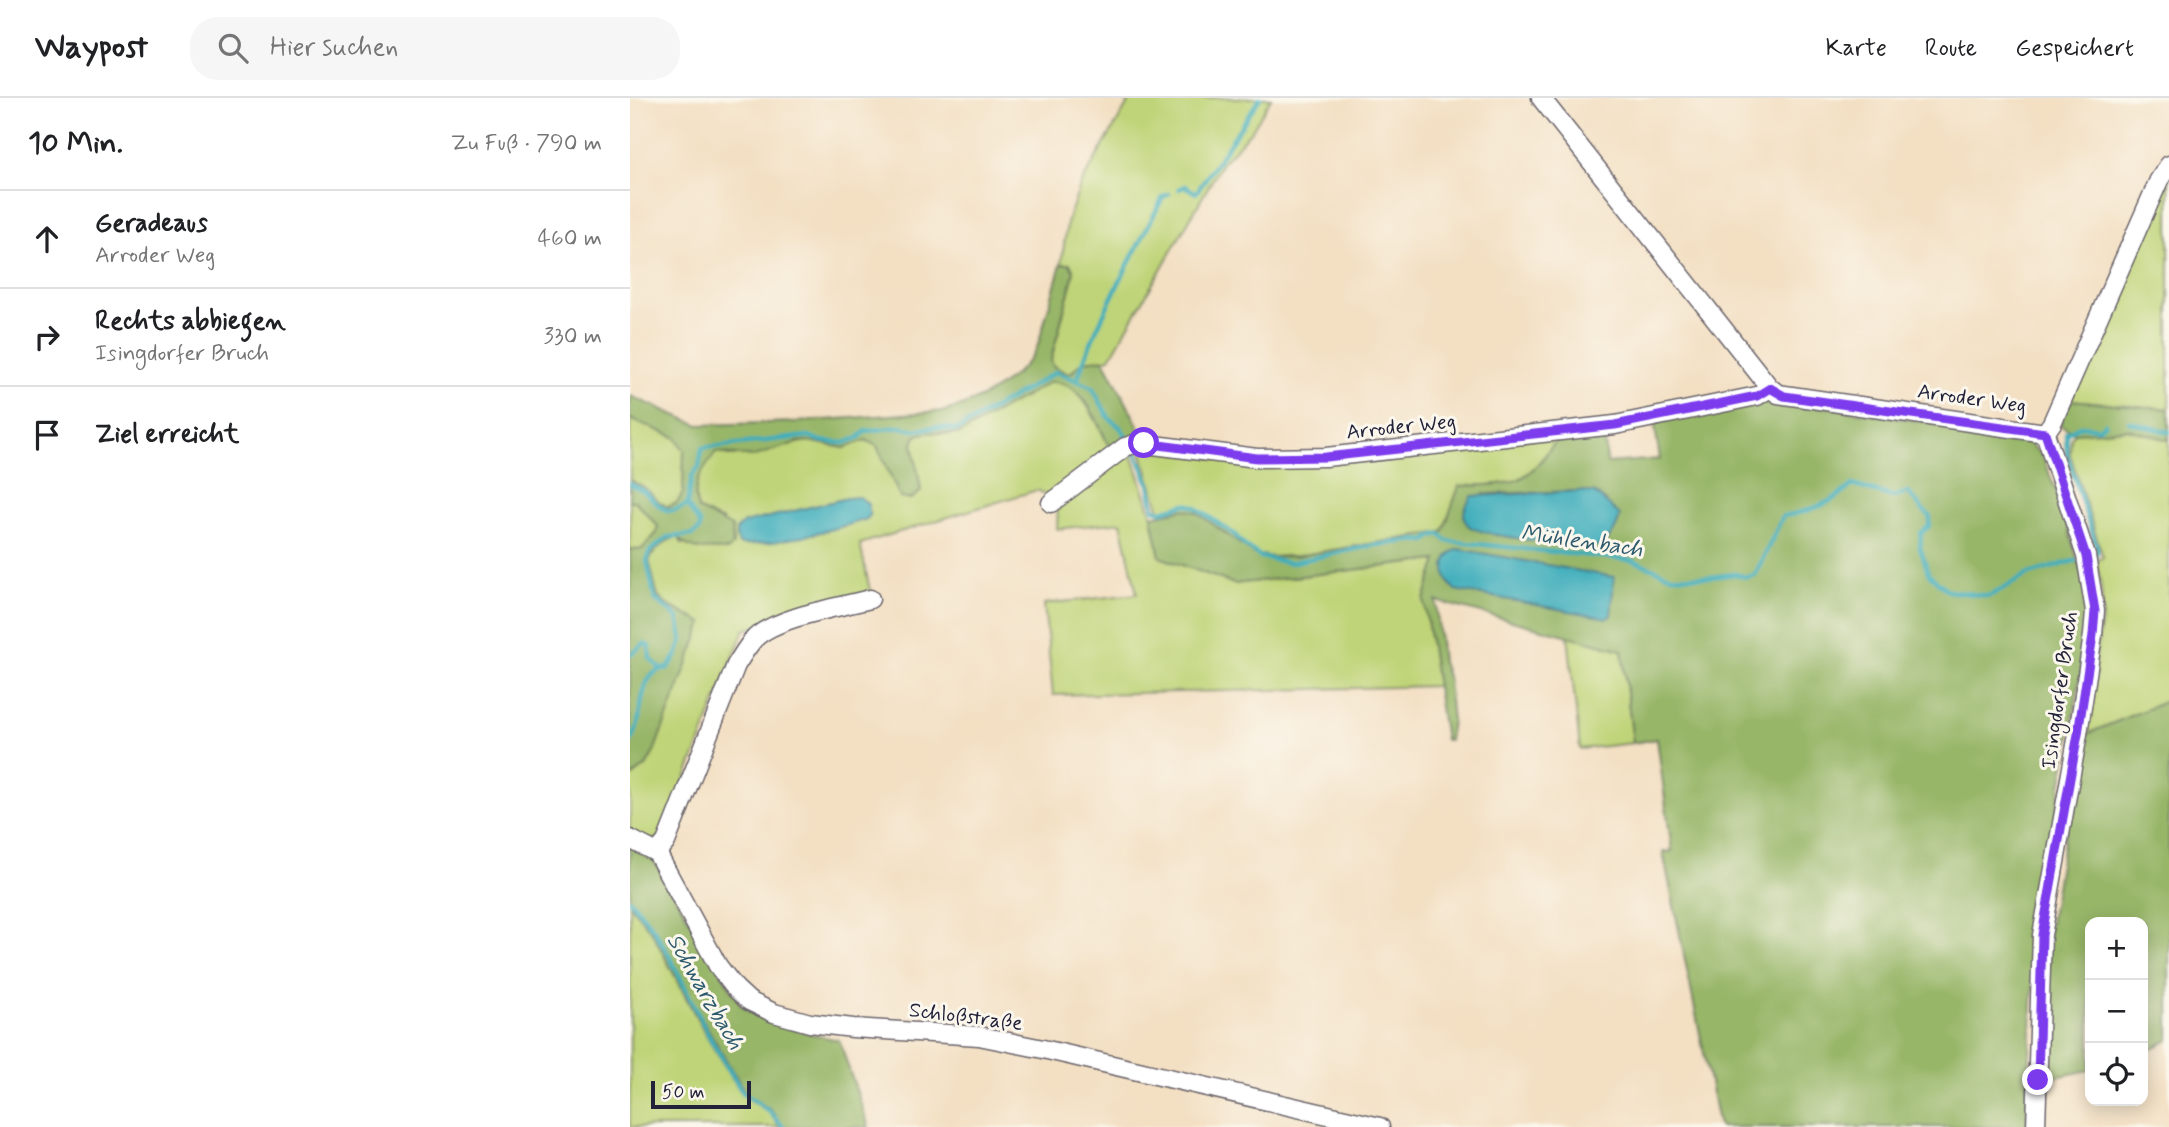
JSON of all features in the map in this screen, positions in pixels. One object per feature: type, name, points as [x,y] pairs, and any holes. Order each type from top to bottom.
[{"type":"street","points":[[1541,98],[1770,388]]},
{"type":"street","points":[[2045,433],[2052,423],[2159,180],[2169,166]]},
{"type":"street","name":"Arroder Weg","points":[[1051,503],[1133,443],[1257,458],[1326,457],[1615,425],[1757,396],[1770,388],[1784,396],[2045,433]]},
{"type":"street","name":"Isingdorfer Bruch","points":[[2036,1127],[2042,935],[2078,734],[2095,611],[2086,556],[2045,433]]},
{"type":"street","points":[[630,839],[657,853],[666,842],[736,665],[757,637],[775,625],[870,599]]},
{"type":"street","name":"Schloßstraße","points":[[657,853],[718,967],[749,1001],[774,1013],[810,1023],[979,1037],[1043,1049],[1380,1127]]},
{"type":"green space","points":[[1131,98],[1271,98],[1252,130],[1222,163],[1110,358],[1086,361],[1072,372],[1066,373],[1053,366],[1051,360],[1074,272],[1070,264],[1061,264],[1068,219],[1081,184]]},
{"type":"green space","points":[[2169,177],[2169,409],[2070,400]]},
{"type":"green space","points":[[1061,264],[1070,264],[1074,272],[1051,360],[1053,366],[1066,373],[1072,372],[1086,361],[1104,360],[1139,427],[1138,436],[1111,450],[1095,416],[1081,396],[1072,388],[1050,382],[961,433],[929,433],[916,436],[913,444],[921,491],[909,499],[900,497],[877,446],[866,440],[844,448],[808,441],[798,442],[753,457],[716,452],[696,485],[696,500],[698,509],[732,527],[733,545],[729,550],[694,548],[678,537],[661,545],[649,560],[658,597],[667,605],[703,623],[653,754],[646,766],[630,778],[630,549],[642,549],[656,534],[658,526],[635,501],[630,501],[630,480],[668,507],[677,503],[683,493],[684,450],[675,437],[630,419],[630,396],[699,425],[797,422],[945,411],[972,402],[999,387],[1031,357],[1038,345]]},
{"type":"green space","points":[[1063,381],[1086,403],[1111,450],[1053,498],[1037,490],[860,544],[871,595],[744,630],[665,832],[652,840],[630,832],[630,778],[646,766],[702,623],[666,605],[658,597],[649,561],[665,542],[679,537],[682,544],[722,520],[698,509],[695,493],[699,479],[716,452],[733,456],[808,441],[844,448],[866,440],[877,445],[900,497],[921,491],[913,444],[916,436],[929,433],[961,433],[1049,382]]},
{"type":"green space","points":[[1772,399],[2021,436],[2042,455],[2060,501],[2086,588],[2088,634],[2035,933],[2027,1127],[1719,1127],[1663,852],[1672,851],[1657,739],[1633,743],[1622,650],[1436,601],[1442,662],[1448,679],[1452,721],[1449,740],[1445,740],[1424,600],[1437,560],[1234,584],[1160,557],[1152,516],[1184,509],[1196,512],[1254,554],[1272,557],[1296,556],[1443,532],[1459,486],[1519,480],[1538,464],[1560,436],[1604,431],[1607,463],[1660,459],[1654,421]],"holes":[[[1581,491],[1595,493],[1605,501],[1483,494]]]},
{"type":"green space","points":[[2070,400],[2169,409],[2169,440],[2128,429],[2075,433],[2060,425]]},
{"type":"green space","points":[[630,419],[675,437],[684,450],[683,493],[677,503],[668,507],[630,480]]},
{"type":"green space","points":[[2128,429],[2169,440],[2169,700],[2082,736],[2103,612],[2096,561],[2103,557],[2070,454],[2071,438],[2075,433]]},
{"type":"green space","points":[[1560,436],[1538,463],[1519,479],[1499,484],[1460,486],[1443,532],[1296,556],[1272,557],[1254,554],[1196,512],[1184,509],[1161,513],[1140,448],[1256,464]]},
{"type":"green space","points":[[1131,451],[1152,516],[1160,557],[1234,584],[1437,560],[1424,600],[1439,686],[1053,695],[1044,604],[1137,594],[1121,522],[1057,529],[1058,504]]},
{"type":"green space","points":[[630,501],[635,501],[658,526],[656,534],[642,549],[630,549]]},
{"type":"green space","points":[[1568,635],[1622,650],[1633,743],[1580,749]]},
{"type":"green space","points":[[2169,700],[2169,1040],[2148,1050],[2148,917],[2085,917],[2085,1071],[2046,1079],[2047,940],[2082,736]]},
{"type":"green space","points":[[630,844],[652,858],[741,1005],[788,1027],[839,1040],[869,1127],[784,1127],[770,1109],[749,1097],[701,1017],[697,1018],[652,932],[630,905]]},
{"type":"green space","points":[[630,905],[652,932],[709,1041],[742,1094],[768,1112],[780,1127],[630,1127]]},
{"type":"water","points":[[1581,491],[1595,493],[1620,515],[1612,535],[1595,547],[1492,534],[1469,526],[1464,519],[1472,496]]},
{"type":"water","points":[[860,497],[868,504],[870,515],[867,519],[766,543],[739,544],[736,537],[736,530],[744,523]]},
{"type":"water","points":[[1459,549],[1614,577],[1611,616],[1607,618],[1455,590],[1447,579],[1445,567],[1449,556]]},
{"type":"waterway","points":[[1179,189],[1185,186],[1196,193],[1260,98]]},
{"type":"waterway","points":[[1077,380],[1117,287],[1163,197],[1169,194]]},
{"type":"waterway","name":"Mühlenbach","points":[[687,505],[692,476],[699,467],[702,448],[809,436],[821,441],[844,443],[858,438],[866,431],[901,427],[914,430],[937,427],[957,430],[1056,372],[1092,387],[1109,418],[1127,437]]},
{"type":"waterway","name":"Mühlenbach","points":[[2129,422],[2169,432]]},
{"type":"waterway","name":"Mühlenbach","points":[[2094,556],[2097,548],[2067,455],[2066,433],[2080,426],[2099,428],[2105,423]]},
{"type":"waterway","name":"Mühlenbach","points":[[1136,452],[1149,484],[1154,509],[1162,511],[1186,504],[1195,507],[1261,557],[1289,563],[1375,545],[1426,541],[1440,534],[1447,541],[1632,560],[1672,576],[1710,577],[1735,574],[1746,577],[1755,575],[1783,516],[1820,506],[1852,485],[1894,497],[1907,492],[1930,516],[1929,526],[1921,533],[1920,548],[1929,574],[1948,591],[1989,596],[2029,574],[2077,560]]},
{"type":"waterway","name":"Schwarzbach","points":[[630,484],[664,509],[679,509],[687,505],[700,524],[699,530],[692,535],[668,537],[650,551],[647,561],[655,599],[678,618],[682,640],[677,655],[668,668],[657,671],[645,687],[638,722],[630,742]]},
{"type":"waterway","points":[[630,655],[644,644],[649,646],[650,658],[660,668]]},
{"type":"waterway","name":"Schwarzbach","points":[[630,900],[654,930],[671,959],[711,1040],[743,1093],[769,1111],[783,1127]]},
{"type":"route","points":[[1144,443],[1257,458],[1326,457],[1615,425],[1757,396],[1770,388],[1784,396],[2045,433],[2086,556],[2095,611],[2078,734],[2042,935],[2038,1080]]}]
